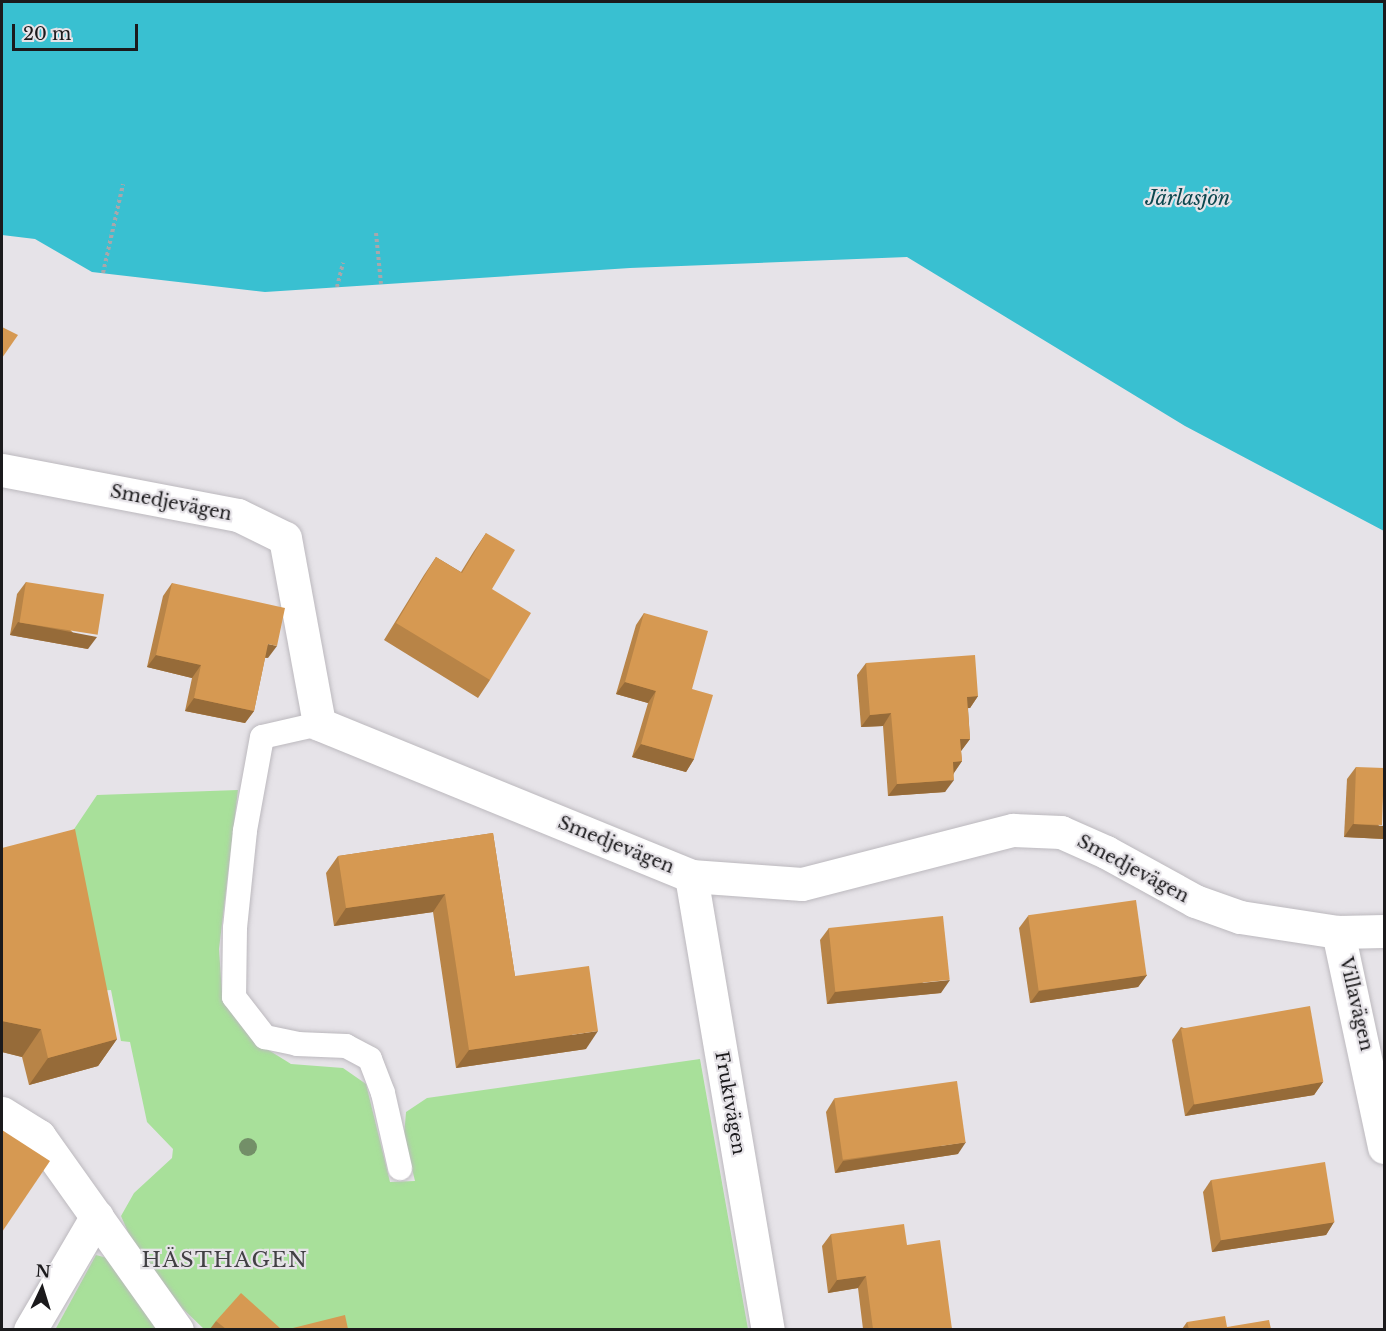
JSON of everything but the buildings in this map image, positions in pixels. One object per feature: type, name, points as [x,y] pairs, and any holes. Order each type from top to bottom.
[{"type":"street","name":"Smedjevägen","points":[[2,470],[238,515],[285,538],[319,724],[692,876],[802,884],[1013,830],[1061,831],[1106,852],[1195,901],[1240,917],[1338,932],[1384,931]]},
{"type":"street","name":"Fruktvägen","points":[[692,876],[768,1329]]},
{"type":"street","name":"Villavägen","points":[[1338,932],[1384,1147]]},
{"type":"street","points":[[2,1113],[39,1136],[177,1329]]},
{"type":"street","points":[[30,1329],[97,1216]]},
{"type":"lane","points":[[319,724],[262,737],[244,841],[235,928],[234,997],[266,1037],[297,1044],[346,1046],[370,1059],[383,1093],[400,1168]]},
{"type":"path","points":[[103,273],[123,184]]},
{"type":"path","points":[[376,233],[381,284]]},
{"type":"path","points":[[337,288],[343,263]]},
{"type":"green space","points":[[238,790],[219,949],[222,993],[262,1046],[291,1064],[343,1068],[366,1084],[390,1182],[415,1181],[404,1136],[406,1112],[427,1098],[700,1059],[748,1329],[204,1329],[182,1308],[131,1239],[121,1216],[134,1193],[172,1158],[173,1149],[147,1122],[130,1042],[121,1041],[111,990],[83,992],[56,856],[97,795]]},
{"type":"green space","points":[[96,1255],[111,1259],[163,1330],[55,1330]]},
{"type":"water","name":"Järlasjön","points":[[2,2],[1384,2],[1384,531],[1185,426],[907,257],[630,268],[265,292],[92,272],[35,239],[2,235]]},
{"type":"district","name":"HÄSTHAGEN","points":[[225,1260]]}]
